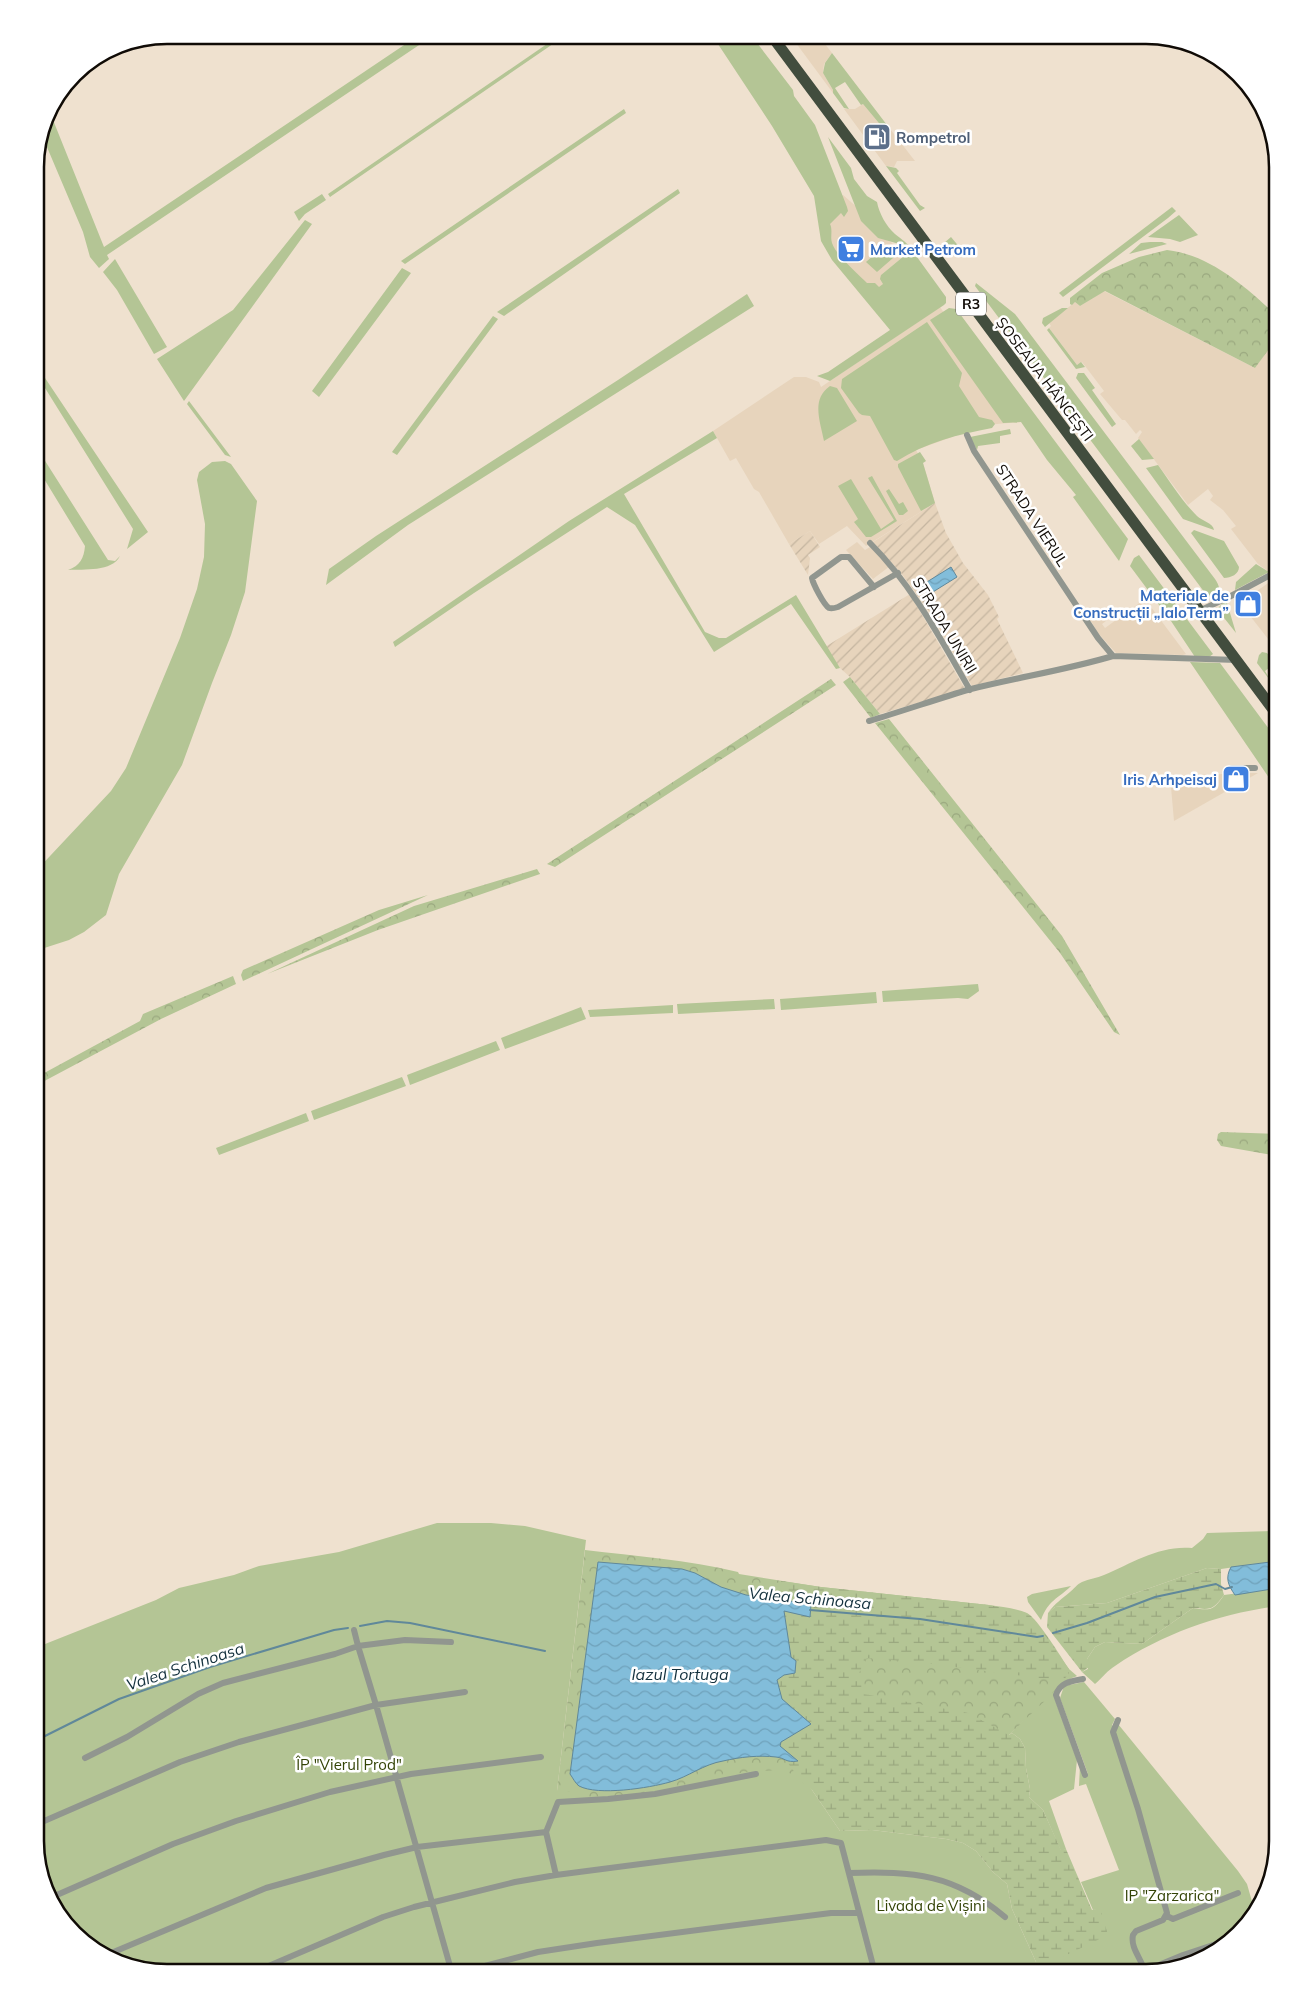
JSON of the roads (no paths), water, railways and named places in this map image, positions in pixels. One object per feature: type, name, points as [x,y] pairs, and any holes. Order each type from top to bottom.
[{"type":"highway","name":"ȘOSEAUA HÂNCEȘTI","points":[[778,44],[1269,704]]},
{"type":"street","name":"STRADA VIERUL","points":[[967,435],[974,452],[1098,638],[1113,656]]},
{"type":"street","name":"STRADA UNIRII","points":[[870,543],[898,573],[926,613],[970,690]]},
{"type":"street","name":"STRADA UNIRII","points":[[874,587],[849,557],[846,556],[812,578],[813,583],[829,608],[838,607],[874,587],[898,573]]},
{"type":"street","points":[[1199,611],[1230,598],[1269,576]]},
{"type":"street","points":[[869,721],[970,690],[1026,676],[1069,669],[1113,656],[1237,660]]},
{"type":"street","points":[[1232,768],[1255,768]]},
{"type":"street","points":[[354,1630],[449,1964]]},
{"type":"street","points":[[85,1758],[127,1737],[208,1689],[358,1646],[405,1640],[451,1642]]},
{"type":"street","points":[[1083,1679],[1063,1684],[1056,1695],[1085,1775]]},
{"type":"street","points":[[44,1821],[180,1762],[239,1742],[376,1705],[465,1692]]},
{"type":"street","points":[[1118,1720],[1113,1732],[1138,1809],[1166,1916]]},
{"type":"street","points":[[56,1895],[173,1844],[236,1821],[330,1792],[396,1777],[541,1757]]},
{"type":"street","points":[[556,1875],[546,1832],[558,1802],[655,1794],[756,1774]]},
{"type":"street","points":[[114,1952],[266,1888],[384,1855],[417,1848],[546,1832]]},
{"type":"street","points":[[273,1964],[383,1917],[515,1882],[826,1840],[841,1843],[872,1964]]},
{"type":"street","points":[[849,1874],[906,1873],[939,1880],[979,1896],[1005,1918]]},
{"type":"street","points":[[1166,1916],[1173,1919],[1238,1893]]},
{"type":"street","points":[[492,1964],[538,1952],[597,1943],[830,1913],[858,1913]]},
{"type":"street","points":[[1143,1964],[1133,1944],[1133,1935],[1136,1930],[1163,1920],[1166,1916]]},
{"type":"street","points":[[1168,1962],[1213,1945]]},
{"type":"street","points":[[1196,1950],[1196,1954]]},
{"type":"water","points":[[951,567],[957,577],[928,595],[922,585]]},
{"type":"water","name":"Iazul Tortuga","points":[[598,1562],[682,1569],[695,1573],[721,1587],[746,1595],[811,1605],[810,1617],[784,1611],[791,1657],[796,1661],[795,1673],[784,1675],[777,1680],[782,1699],[811,1724],[781,1742],[780,1746],[798,1761],[770,1756],[736,1758],[709,1765],[670,1782],[650,1787],[611,1791],[588,1789],[579,1786],[570,1774]]},
{"type":"water","points":[[1269,1562],[1269,1589],[1235,1595],[1228,1581],[1231,1567]]},
{"type":"waterway","name":"Valea Schinoasa","points":[[1053,1633],[1087,1623],[1155,1597],[1216,1584],[1225,1589],[1232,1587]]},
{"type":"waterway","name":"Valea Schinoasa","points":[[810,1610],[920,1619],[1037,1637],[1043,1636]]},
{"type":"waterway","name":"Valea Schinoasa","points":[[360,1626],[387,1621],[410,1623],[545,1651]]},
{"type":"waterway","name":"Valea Schinoasa","points":[[44,1736],[119,1699],[210,1667],[334,1630],[348,1628]]},
{"type":"place","name":"Rompetrol","points":[[877,137]]},
{"type":"place","name":"Market Petrom","points":[[851,249]]},
{"type":"place","name":"Materiale de Construcții „IaloTerm”","points":[[1248,604]]},
{"type":"place","name":"Iris Arhpeisaj","points":[[1236,779]]},
{"type":"park label","name":"ÎP \"Vierul Prod\"","points":[[349,1764]]},
{"type":"park label","name":"IP \"Zarzarica\"","points":[[1172,1895]]},
{"type":"park label","name":"Livada de Vișini","points":[[931,1905]]}]
